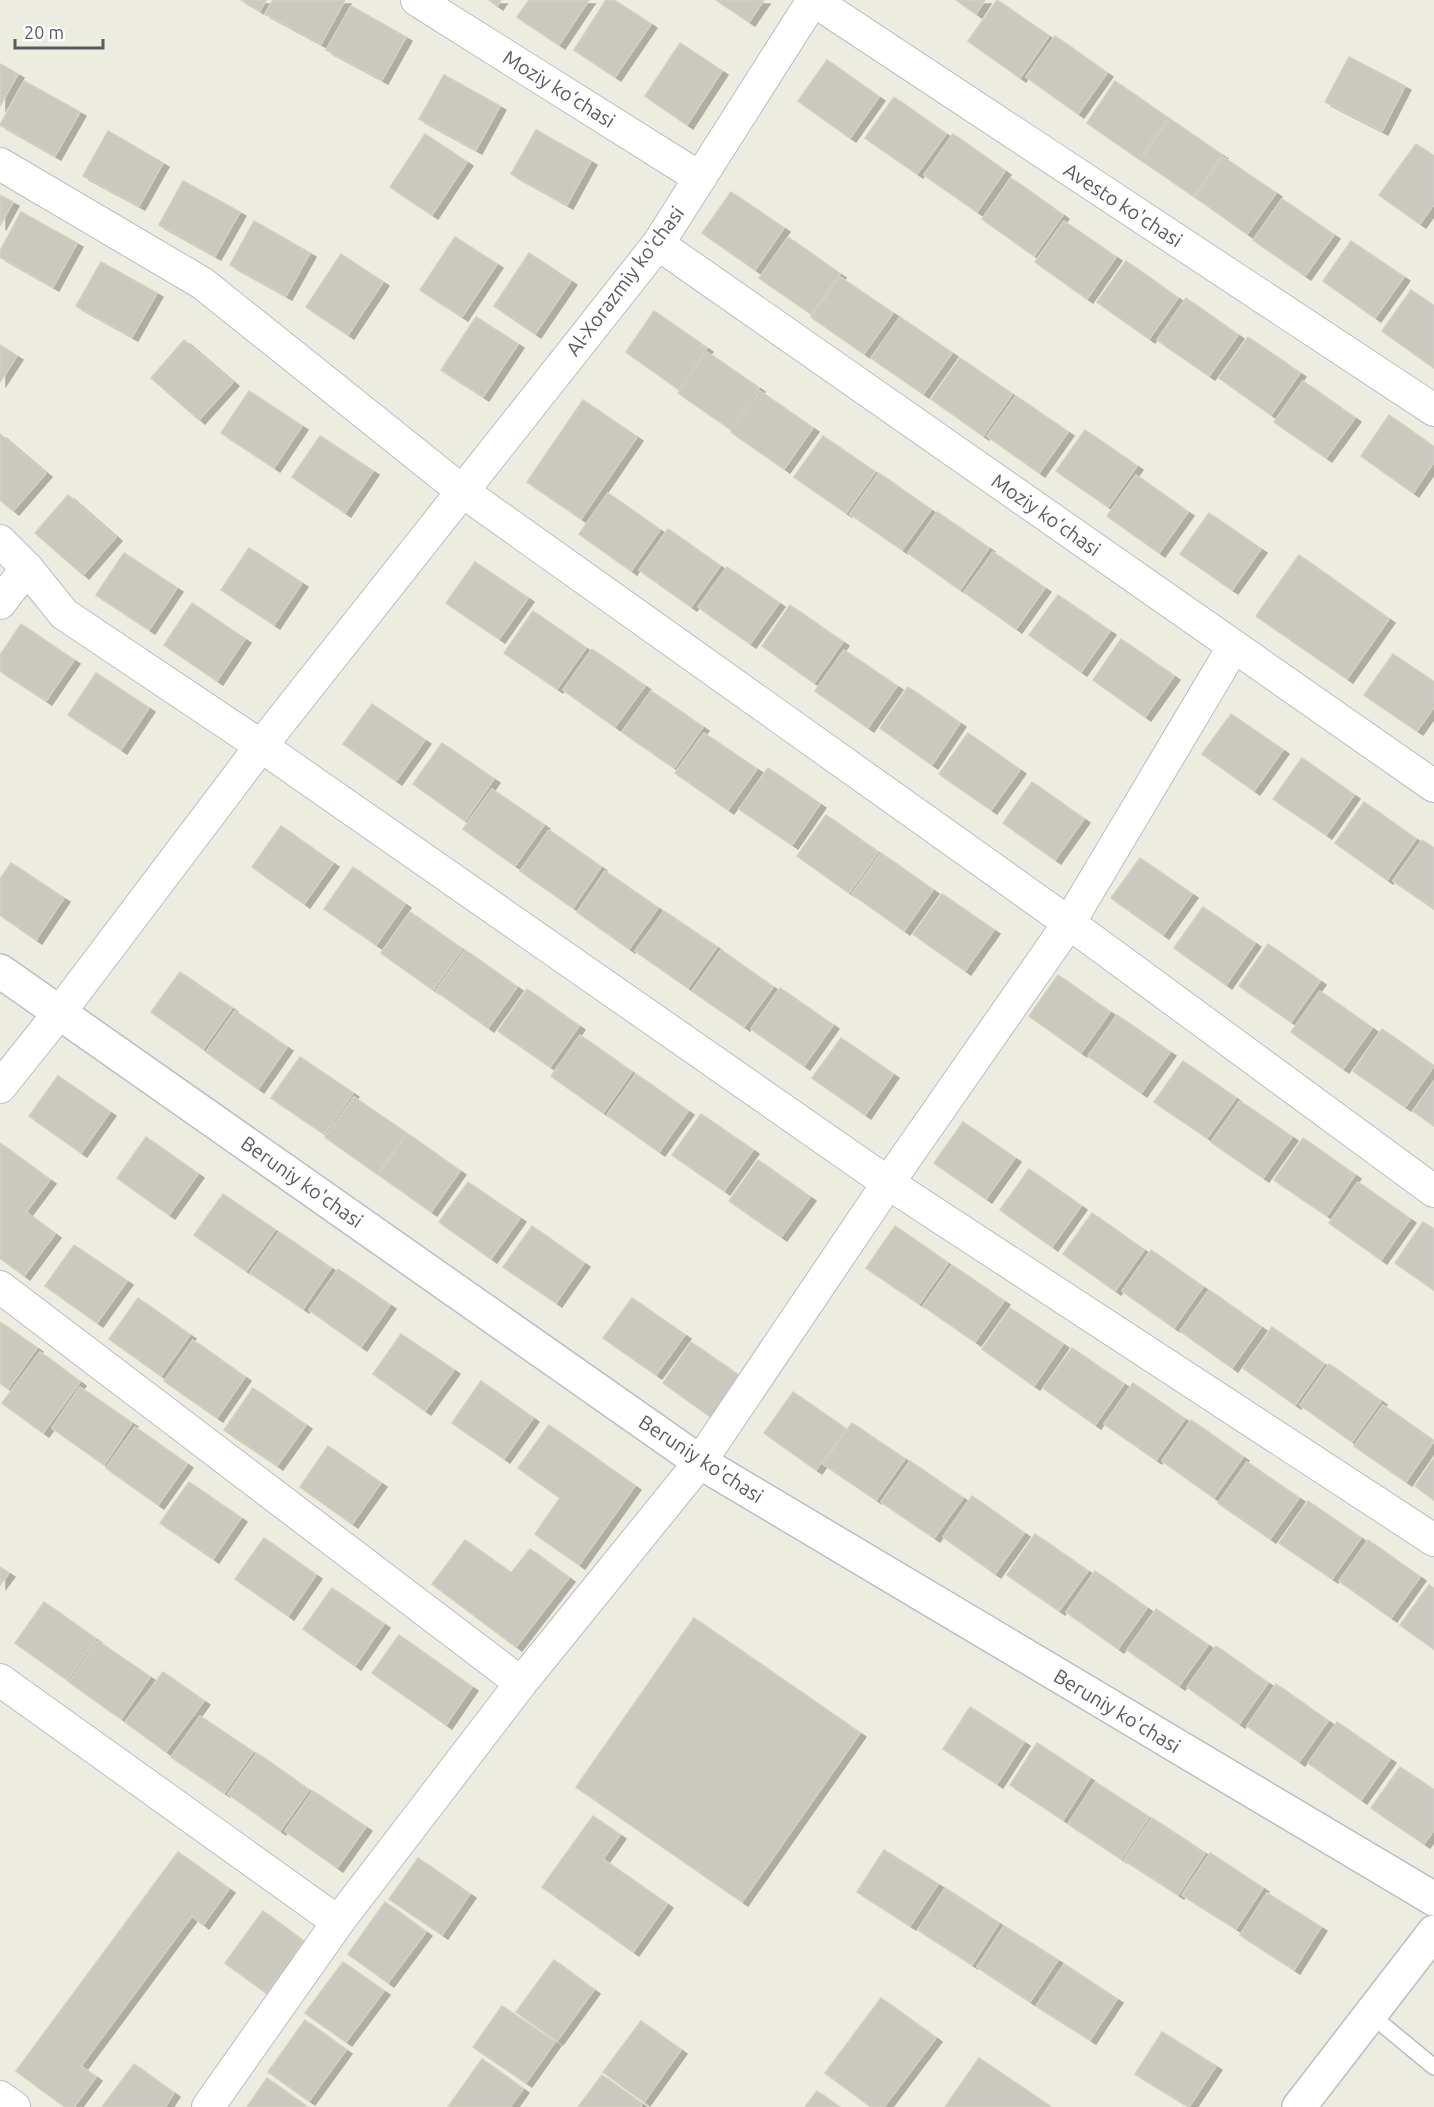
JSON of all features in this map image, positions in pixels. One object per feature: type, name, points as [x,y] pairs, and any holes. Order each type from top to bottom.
[{"type":"street","name":"Moziy ko‘chasi","points":[[417,0],[700,178]]},
{"type":"street","name":"Al-Xorazmiy ko'chasi","points":[[0,1087],[60,1012],[261,746],[658,244],[813,0]]},
{"type":"street","name":"Avesto ko'chasi","points":[[813,0],[1434,410]]},
{"type":"street","points":[[0,164],[202,283],[462,491],[1069,923],[1434,1191]]},
{"type":"street","name":"Moziy ko‘chasi","points":[[658,244],[1434,786]]},
{"type":"street","points":[[0,541],[27,568],[64,614],[261,746],[888,1183],[1434,1540]]},
{"type":"street","points":[[0,603],[27,568]]},
{"type":"street","points":[[208,2107],[338,1922],[520,1683],[700,1462],[888,1183],[1069,923],[1234,646]]},
{"type":"street","name":"Beruniy ko'chasi","points":[[0,971],[700,1462],[1434,1899]]},
{"type":"street","points":[[0,1287],[520,1683]]},
{"type":"street","points":[[0,1680],[338,1922]]},
{"type":"street","points":[[1299,2107],[1434,1932]]},
{"type":"street","points":[[0,2097],[14,2107]]},
{"type":"lane","points":[[1371,2015],[1434,2067]]},
{"type":"building","points":[[241,0],[266,0],[260,11]]},
{"type":"building","points":[[273,0],[345,0],[321,44],[265,14]]},
{"type":"building","points":[[489,0],[501,0],[497,6]]},
{"type":"building","points":[[529,0],[589,0],[559,45],[517,17]]},
{"type":"building","points":[[606,0],[614,0],[651,24],[615,77],[574,50]]},
{"type":"building","points":[[716,0],[764,0],[749,22]]},
{"type":"building","points":[[956,0],[985,0],[976,14]]},
{"type":"building","points":[[997,0],[1049,36],[1020,78],[968,41]]},
{"type":"building","points":[[351,6],[406,37],[382,80],[326,50]]},
{"type":"building","points":[[1055,36],[1107,73],[1078,114],[1026,77]]},
{"type":"building","points":[[680,43],[722,71],[687,125],[645,96]]},
{"type":"building","points":[[1349,57],[1405,86],[1382,131],[1325,102]]},
{"type":"building","points":[[827,60],[879,97],[850,138],[798,101]]},
{"type":"building","points":[[0,64],[18,74],[0,106]]},
{"type":"building","points":[[444,75],[500,106],[476,150],[419,119]]},
{"type":"building","points":[[24,81],[80,112],[55,156],[0,125]]},
{"type":"building","points":[[1115,81],[1168,118],[1139,159],[1087,123]]},
{"type":"building","points":[[894,97],[946,134],[917,174],[865,138]]},
{"type":"building","points":[[1170,119],[1222,155],[1193,196],[1141,160]]},
{"type":"building","points":[[536,130],[591,161],[567,205],[511,174]]},
{"type":"building","points":[[108,131],[163,163],[139,206],[83,176]]},
{"type":"building","points":[[425,134],[467,162],[432,215],[390,187]]},
{"type":"building","points":[[953,134],[1005,171],[977,212],[924,175]]},
{"type":"building","points":[[1416,144],[1434,156],[1434,204],[1420,224],[1379,195]]},
{"type":"building","points":[[1223,157],[1276,193],[1247,234],[1195,197]]},
{"type":"building","points":[[1011,178],[1063,215],[1034,256],[982,219]]},
{"type":"building","points":[[183,181],[240,212],[215,256],[159,225]]},
{"type":"building","points":[[731,192],[784,228],[755,270],[702,233]]},
{"type":"building","points":[[0,195],[13,202],[0,226]]},
{"type":"building","points":[[1282,199],[1334,235],[1305,276],[1253,240]]},
{"type":"building","points":[[21,212],[77,243],[53,287],[0,257],[0,251]]},
{"type":"building","points":[[254,221],[310,253],[286,296],[230,265]]},
{"type":"building","points":[[1064,221],[1116,257],[1087,299],[1035,262]]},
{"type":"building","points":[[455,237],[497,264],[462,317],[420,290]]},
{"type":"building","points":[[788,237],[840,274],[811,314],[759,278]]},
{"type":"building","points":[[1351,241],[1404,277],[1375,318],[1323,281]]},
{"type":"building","points":[[529,253],[571,281],[535,334],[494,306]]},
{"type":"building","points":[[341,254],[383,282],[348,335],[306,307]]},
{"type":"building","points":[[1126,261],[1178,298],[1149,339],[1097,302]]},
{"type":"building","points":[[101,262],[157,293],[132,337],[76,306]]},
{"type":"building","points":[[840,277],[893,313],[864,354],[811,317]]},
{"type":"building","points":[[1411,290],[1434,306],[1434,368],[1382,331]]},
{"type":"building","points":[[1186,298],[1238,335],[1209,376],[1157,340]]},
{"type":"building","points":[[654,311],[707,348],[678,389],[626,352]]},
{"type":"building","points":[[476,317],[518,344],[483,397],[441,370]]},
{"type":"building","points":[[900,317],[952,353],[923,394],[871,358]]},
{"type":"building","points":[[1248,337],[1300,373],[1271,415],[1219,378]]},
{"type":"building","points":[[184,340],[233,382],[199,420],[151,378]]},
{"type":"building","points":[[0,345],[17,356],[0,382]]},
{"type":"building","points":[[707,352],[759,388],[730,429],[678,393]]},
{"type":"building","points":[[960,358],[1012,394],[983,436],[931,399]]},
{"type":"building","points":[[1303,381],[1355,418],[1326,458],[1274,422]]},
{"type":"building","points":[[249,391],[302,426],[274,468],[221,433]]},
{"type":"building","points":[[760,391],[813,428],[784,469],[731,432]]},
{"type":"building","points":[[1016,396],[1068,432],[1039,473],[987,436]]},
{"type":"building","points":[[583,400],[637,437],[581,519],[527,482]]},
{"type":"building","points":[[1389,415],[1434,447],[1434,462],[1413,493],[1361,456]]},
{"type":"building","points":[[1085,430],[1137,466],[1108,507],[1056,471]]},
{"type":"building","points":[[0,434],[46,473],[13,511],[0,500]]},
{"type":"building","points":[[320,436],[373,471],[345,513],[292,477]]},
{"type":"building","points":[[823,436],[875,472],[846,513],[794,477]]},
{"type":"building","points":[[879,473],[931,510],[902,550],[850,514]]},
{"type":"building","points":[[1136,475],[1188,512],[1159,553],[1107,516]]},
{"type":"building","points":[[608,493],[660,530],[631,571],[579,534]]},
{"type":"building","points":[[68,495],[116,537],[83,575],[35,533]]},
{"type":"building","points":[[937,512],[989,548],[960,590],[908,553]]},
{"type":"building","points":[[1209,513],[1261,549],[1232,590],[1180,554]]},
{"type":"building","points":[[668,529],[720,566],[691,607],[639,570]]},
{"type":"building","points":[[249,548],[302,583],[274,625],[221,590]]},
{"type":"building","points":[[993,552],[1045,588],[1016,629],[964,592]]},
{"type":"building","points":[[124,553],[177,588],[149,630],[96,595]]},
{"type":"building","points":[[1299,555],[1389,619],[1347,679],[1256,616]]},
{"type":"building","points":[[475,562],[528,598],[499,639],[446,603]]},
{"type":"building","points":[[727,567],[779,603],[750,644],[698,607]]},
{"type":"building","points":[[1058,595],[1110,631],[1081,672],[1029,635]]},
{"type":"building","points":[[192,603],[245,639],[217,681],[164,645]]},
{"type":"building","points":[[790,605],[843,642],[814,683],[762,646]]},
{"type":"building","points":[[533,611],[586,648],[557,689],[504,653]]},
{"type":"building","points":[[21,624],[74,660],[46,701],[0,671],[0,655]]},
{"type":"building","points":[[1121,639],[1174,676],[1145,717],[1093,680]]},
{"type":"building","points":[[592,649],[645,686],[615,727],[563,690]]},
{"type":"building","points":[[844,650],[897,686],[868,728],[815,691]]},
{"type":"building","points":[[1393,654],[1434,682],[1434,707],[1417,731],[1364,695]]},
{"type":"building","points":[[96,673],[149,708],[121,750],[68,715]]},
{"type":"building","points":[[908,687],[960,723],[932,765],[880,728]]},
{"type":"building","points":[[651,691],[703,727],[674,768],[622,732]]},
{"type":"building","points":[[372,704],[425,740],[396,781],[343,744]]},
{"type":"building","points":[[1231,714],[1283,750],[1254,791],[1202,754]]},
{"type":"building","points":[[704,733],[757,769],[728,810],[675,773]]},
{"type":"building","points":[[968,733],[1020,770],[991,810],[939,774]]},
{"type":"building","points":[[442,743],[494,779],[465,821],[413,784]]},
{"type":"building","points":[[1302,758],[1354,795],[1326,835],[1273,799]]},
{"type":"building","points":[[768,768],[820,804],[792,845],[739,809]]},
{"type":"building","points":[[1032,782],[1084,819],[1055,860],[1003,823]]},
{"type":"building","points":[[492,789],[544,825],[515,866],[463,829]]},
{"type":"building","points":[[1364,802],[1416,839],[1387,880],[1335,843]]},
{"type":"building","points":[[826,815],[878,852],[849,893],[797,856]]},
{"type":"building","points":[[281,826],[333,863],[304,904],[252,867]]},
{"type":"building","points":[[549,830],[601,867],[573,908],[520,871]]},
{"type":"building","points":[[1422,840],[1434,848],[1434,909],[1393,881]]},
{"type":"building","points":[[881,853],[933,890],[904,931],[852,894]]},
{"type":"building","points":[[1140,858],[1192,894],[1163,935],[1111,898]]},
{"type":"building","points":[[11,863],[64,898],[36,940],[0,915],[0,879]]},
{"type":"building","points":[[353,867],[405,904],[376,945],[324,909]]},
{"type":"building","points":[[605,871],[658,908],[629,949],[577,912]]},
{"type":"building","points":[[942,894],[994,930],[965,971],[913,934]]},
{"type":"building","points":[[1203,907],[1255,943],[1226,985],[1174,948]]},
{"type":"building","points":[[664,911],[717,947],[688,988],[635,951]]},
{"type":"building","points":[[410,912],[462,949],[433,990],[381,953]]},
{"type":"building","points":[[1268,944],[1320,981],[1291,1022],[1239,986]]},
{"type":"building","points":[[465,950],[517,987],[488,1028],[436,991]]},
{"type":"building","points":[[721,950],[773,987],[744,1027],[692,991]]},
{"type":"building","points":[[180,972],[232,1008],[203,1049],[151,1012]]},
{"type":"building","points":[[1058,975],[1110,1012],[1081,1053],[1029,1016]]},
{"type":"building","points":[[780,988],[833,1025],[804,1066],[751,1029]]},
{"type":"building","points":[[527,989],[579,1026],[550,1067],[498,1031]]},
{"type":"building","points":[[1320,991],[1372,1028],[1343,1069],[1291,1032]]},
{"type":"building","points":[[235,1011],[287,1047],[258,1089],[206,1052]]},
{"type":"building","points":[[1117,1015],[1170,1052],[1141,1093],[1088,1056]]},
{"type":"building","points":[[1382,1029],[1434,1066],[1405,1107],[1353,1071]]},
{"type":"building","points":[[580,1035],[632,1072],[603,1113],[551,1076]]},
{"type":"building","points":[[841,1038],[893,1074],[865,1115],[812,1078]]},
{"type":"building","points":[[300,1057],[353,1093],[324,1134],[271,1098]]},
{"type":"building","points":[[1183,1061],[1236,1098],[1207,1138],[1154,1102]]},
{"type":"building","points":[[636,1074],[688,1111],[659,1152],[607,1115]]},
{"type":"building","points":[[58,1076],[110,1112],[81,1153],[29,1116]]},
{"type":"building","points":[[1434,1081],[1434,1126],[1413,1111]]},
{"type":"building","points":[[354,1097],[406,1133],[377,1174],[325,1137]]},
{"type":"building","points":[[1240,1101],[1292,1137],[1263,1178],[1211,1142]]},
{"type":"building","points":[[701,1114],[753,1150],[724,1191],[672,1155]]},
{"type":"building","points":[[963,1122],[1015,1158],[986,1199],[934,1163]]},
{"type":"building","points":[[408,1134],[460,1171],[431,1212],[379,1175]]},
{"type":"building","points":[[146,1137],[198,1174],[169,1215],[117,1178]]},
{"type":"building","points":[[1303,1138],[1355,1175],[1327,1216],[1274,1180]]},
{"type":"building","points":[[0,1143],[50,1180],[26,1212],[55,1234],[24,1276],[0,1258]]},
{"type":"building","points":[[758,1160],[810,1197],[781,1237],[729,1201]]},
{"type":"building","points":[[1029,1169],[1081,1206],[1052,1247],[1000,1210]]},
{"type":"building","points":[[468,1182],[520,1218],[491,1259],[439,1222]]},
{"type":"building","points":[[1358,1182],[1410,1219],[1381,1260],[1329,1223]]},
{"type":"building","points":[[223,1194],[275,1230],[246,1271],[194,1235]]},
{"type":"building","points":[[1092,1213],[1144,1250],[1115,1291],[1063,1254]]},
{"type":"building","points":[[1423,1222],[1434,1229],[1434,1290],[1395,1263]]},
{"type":"building","points":[[532,1226],[584,1263],[556,1303],[503,1267]]},
{"type":"building","points":[[895,1226],[948,1263],[919,1304],[866,1268]]},
{"type":"building","points":[[279,1232],[331,1268],[303,1309],[250,1273]]},
{"type":"building","points":[[74,1245],[127,1281],[97,1323],[45,1286]]},
{"type":"building","points":[[1151,1250],[1203,1287],[1174,1328],[1122,1291]]},
{"type":"building","points":[[952,1265],[1004,1301],[975,1342],[923,1306]]},
{"type":"building","points":[[338,1269],[390,1305],[361,1347],[309,1310]]},
{"type":"building","points":[[1209,1290],[1261,1327],[1232,1368],[1180,1331]]},
{"type":"building","points":[[138,1298],[190,1335],[161,1376],[109,1339]]},
{"type":"building","points":[[632,1298],[685,1335],[656,1375],[603,1338]]},
{"type":"building","points":[[1010,1308],[1063,1344],[1034,1386],[982,1349]]},
{"type":"building","points":[[0,1322],[37,1348],[8,1389],[0,1383]]},
{"type":"building","points":[[1272,1327],[1324,1364],[1295,1405],[1243,1368]]},
{"type":"building","points":[[401,1334],[454,1370],[425,1411],[373,1374]]},
{"type":"building","points":[[193,1340],[245,1377],[217,1418],[164,1381]]},
{"type":"building","points":[[691,1342],[744,1379],[715,1420],[663,1383]]},
{"type":"building","points":[[1072,1348],[1124,1384],[1095,1425],[1043,1388]]},
{"type":"building","points":[[40,1352],[80,1382],[43,1433],[2,1403]]},
{"type":"building","points":[[1329,1364],[1381,1401],[1352,1442],[1300,1405]]},
{"type":"building","points":[[481,1381],[533,1418],[504,1459],[452,1423]]},
{"type":"building","points":[[1133,1383],[1185,1419],[1156,1460],[1104,1424]]},
{"type":"building","points":[[80,1387],[132,1423],[104,1465],[52,1428]]},
{"type":"building","points":[[253,1388],[306,1425],[277,1466],[224,1430]]},
{"type":"building","points":[[793,1392],[846,1429],[816,1470],[764,1433]]},
{"type":"building","points":[[1383,1405],[1434,1441],[1406,1482],[1354,1446]]},
{"type":"building","points":[[1191,1420],[1243,1457],[1214,1498],[1162,1461]]},
{"type":"building","points":[[852,1423],[905,1459],[876,1500],[823,1464]]},
{"type":"building","points":[[549,1425],[635,1486],[579,1565],[535,1534],[560,1498],[518,1468]]},
{"type":"building","points":[[135,1427],[187,1464],[158,1505],[106,1468]]},
{"type":"building","points":[[328,1446],[381,1483],[352,1524],[300,1487]]},
{"type":"building","points":[[1434,1458],[1434,1500],[1415,1486]]},
{"type":"building","points":[[910,1461],[963,1498],[934,1538],[881,1502]]},
{"type":"building","points":[[1247,1462],[1299,1498],[1270,1539],[1218,1503]]},
{"type":"building","points":[[189,1482],[241,1518],[213,1559],[160,1523]]},
{"type":"building","points":[[972,1496],[1024,1533],[995,1574],[943,1537]]},
{"type":"building","points":[[1308,1501],[1361,1538],[1332,1579],[1279,1543]]},
{"type":"building","points":[[1035,1534],[1088,1571],[1059,1611],[1007,1575]]},
{"type":"building","points":[[264,1538],[316,1575],[288,1616],[235,1579]]},
{"type":"building","points":[[465,1540],[511,1573],[530,1549],[569,1578],[516,1647],[432,1584]]},
{"type":"building","points":[[1368,1540],[1420,1577],[1391,1618],[1339,1581]]},
{"type":"building","points":[[0,1567],[9,1573],[0,1585]]},
{"type":"building","points":[[1095,1571],[1147,1608],[1118,1649],[1066,1612]]},
{"type":"building","points":[[1429,1585],[1434,1588],[1434,1649],[1400,1625]]},
{"type":"building","points":[[332,1588],[384,1624],[355,1666],[303,1629]]},
{"type":"building","points":[[44,1602],[96,1639],[67,1680],[15,1643]]},
{"type":"building","points":[[1156,1609],[1208,1645],[1179,1686],[1127,1650]]},
{"type":"building","points":[[694,1618],[860,1733],[742,1902],[576,1787]]},
{"type":"building","points":[[399,1635],[472,1687],[446,1725],[372,1673]]},
{"type":"building","points":[[98,1641],[150,1677],[121,1719],[69,1682]]},
{"type":"building","points":[[1216,1646],[1268,1683],[1239,1724],[1187,1687]]},
{"type":"building","points":[[163,1672],[204,1701],[166,1752],[125,1722]]},
{"type":"building","points":[[1276,1684],[1328,1721],[1299,1762],[1247,1726]]},
{"type":"building","points":[[970,1707],[1024,1742],[997,1784],[943,1749]]},
{"type":"building","points":[[200,1716],[253,1752],[224,1793],[171,1757]]},
{"type":"building","points":[[1337,1722],[1390,1759],[1361,1800],[1308,1763]]},
{"type":"building","points":[[1037,1743],[1090,1778],[1063,1820],[1010,1785]]},
{"type":"building","points":[[257,1753],[309,1790],[280,1831],[228,1794]]},
{"type":"building","points":[[1400,1767],[1434,1790],[1434,1830],[1424,1844],[1371,1808]]},
{"type":"building","points":[[1095,1782],[1149,1817],[1121,1859],[1068,1824]]},
{"type":"building","points":[[313,1791],[366,1827],[337,1868],[285,1831]]},
{"type":"building","points":[[593,1816],[620,1835],[603,1859],[667,1904],[633,1952],[542,1887]]},
{"type":"building","points":[[1152,1818],[1205,1853],[1178,1895],[1124,1860]]},
{"type":"building","points":[[884,1850],[938,1884],[910,1926],[857,1892]]},
{"type":"building","points":[[178,1852],[229,1889],[203,1925],[192,1916],[81,2066],[96,2077],[74,2107],[65,2107],[16,2071]]},
{"type":"building","points":[[1210,1853],[1263,1888],[1236,1929],[1182,1895]]},
{"type":"building","points":[[418,1858],[470,1894],[442,1935],[389,1899]]},
{"type":"building","points":[[945,1888],[999,1923],[972,1965],[918,1930]]},
{"type":"building","points":[[1267,1893],[1321,1927],[1294,1970],[1240,1935]]},
{"type":"building","points":[[385,1902],[426,1932],[388,1983],[348,1954]]},
{"type":"building","points":[[263,1911],[303,1941],[266,1993],[225,1963]]},
{"type":"building","points":[[1004,1926],[1058,1960],[1030,2002],[977,1967]]},
{"type":"building","points":[[554,1960],[594,1990],[557,2041],[516,2012]]},
{"type":"building","points":[[343,1962],[384,1991],[346,2042],[305,2013]]},
{"type":"building","points":[[1064,1964],[1117,1999],[1090,2040],[1036,2006]]},
{"type":"building","points":[[881,1998],[936,2038],[884,2107],[871,2107],[825,2073]]},
{"type":"building","points":[[502,2006],[555,2042],[526,2083],[473,2047]]},
{"type":"building","points":[[305,2020],[346,2050],[309,2101],[268,2072]]},
{"type":"building","points":[[641,2021],[681,2050],[644,2102],[603,2072]]},
{"type":"building","points":[[1162,2032],[1216,2066],[1189,2107],[1135,2074]]},
{"type":"building","points":[[979,2058],[1051,2107],[945,2107]]},
{"type":"building","points":[[482,2059],[523,2089],[510,2107],[448,2107]]},
{"type":"building","points":[[134,2064],[174,2093],[165,2107],[102,2107]]},
{"type":"building","points":[[602,2075],[642,2104],[640,2107],[578,2107]]},
{"type":"building","points":[[267,2078],[307,2107],[247,2107]]},
{"type":"building","points":[[817,2091],[839,2107],[805,2107]]}]
